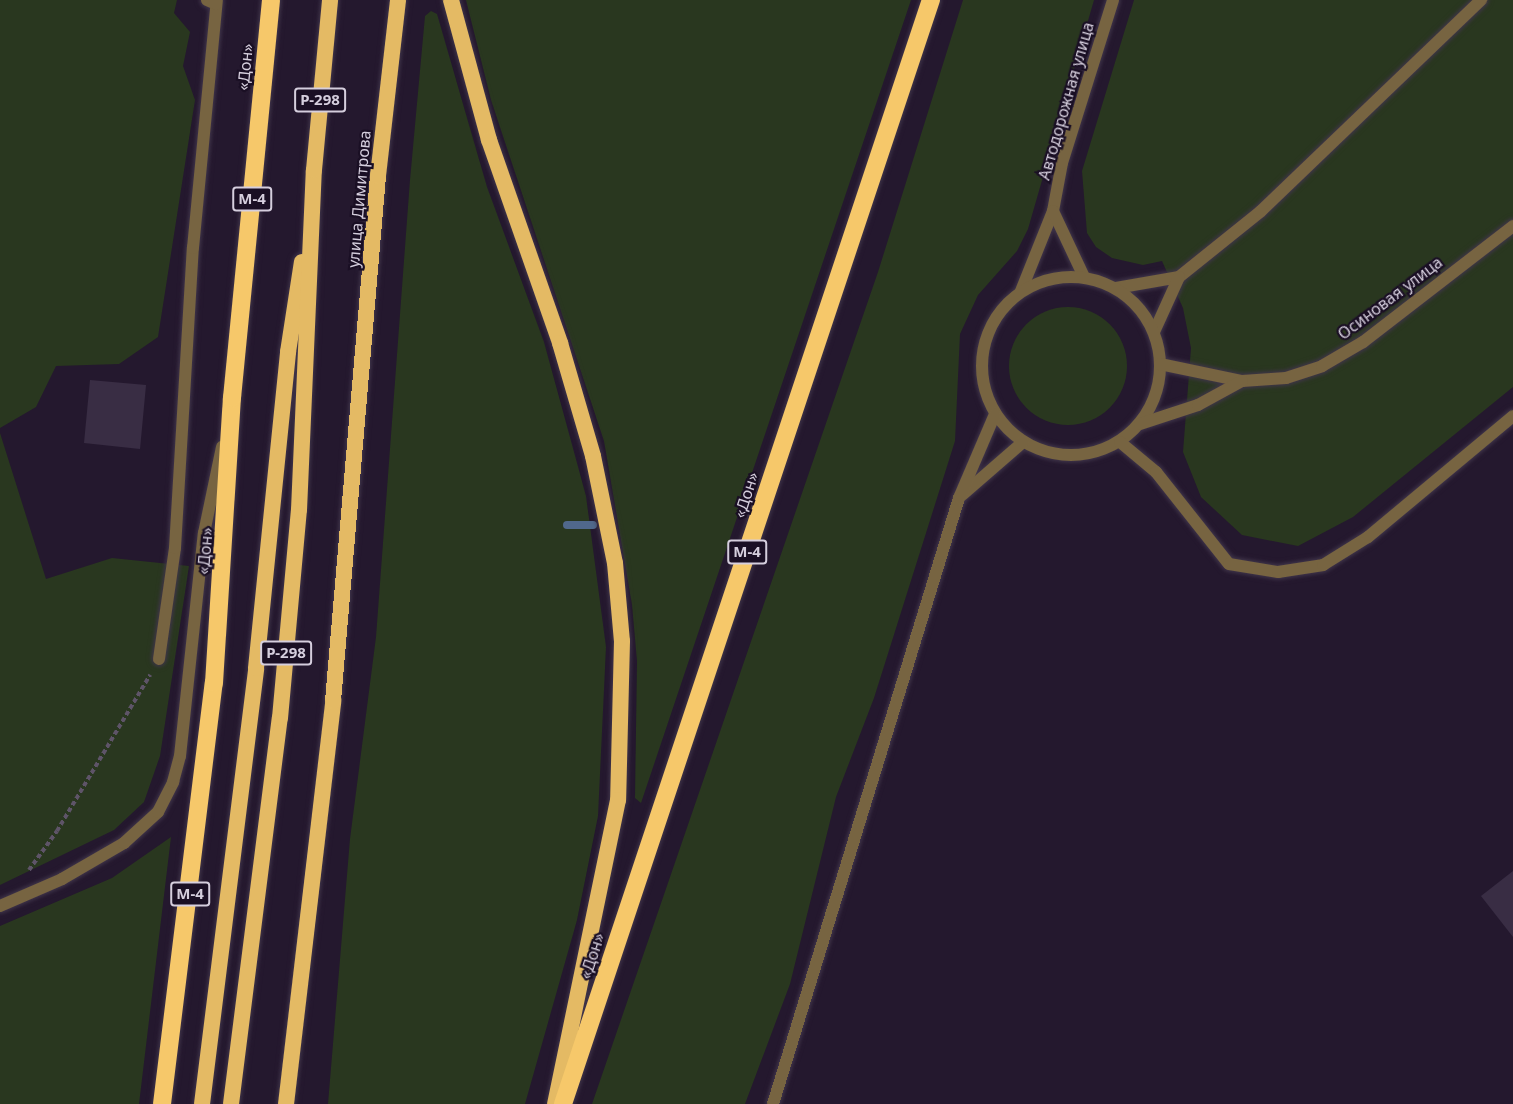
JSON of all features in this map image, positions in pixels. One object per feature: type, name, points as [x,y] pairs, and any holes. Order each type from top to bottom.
[{"type":"highway","name":"«Дон»","points":[[162,1104],[214,683],[232,398],[271,0]]},
{"type":"highway","name":"Р-298","points":[[231,1104],[280,718],[299,510],[313,199],[330,0]]},
{"type":"highway","name":"улица Димитрова","points":[[286,1104],[333,701],[398,0]]},
{"type":"highway","points":[[451,0],[489,140],[560,343],[593,456],[615,563],[622,641],[618,800],[555,1104]]},
{"type":"highway","name":"«Дон»","points":[[563,1104],[931,0]]},
{"type":"highway","points":[[202,1104],[256,668],[288,352],[313,199]]},
{"type":"street","name":"Автодорожная улица","points":[[1021,291],[1053,211],[1062,163],[1113,0]]},
{"type":"street","points":[[1154,332],[1179,277],[1262,211],[1481,0]]},
{"type":"street","points":[[159,659],[175,548],[193,248],[213,1]]},
{"type":"street","points":[[1053,211],[1084,277]]},
{"type":"street","name":"Осиновая улица","points":[[1242,381],[1286,378],[1322,366],[1363,342],[1513,226]]},
{"type":"street","points":[[1084,277],[1116,288],[1137,305],[1154,332],[1160,364],[1155,399],[1140,424],[1120,442],[1094,453],[1065,456],[1023,442],[995,414],[984,389],[981,357],[987,332],[1006,303],[1021,291],[1053,278],[1084,277]]},
{"type":"street","points":[[1116,288],[1179,277]]},
{"type":"street","points":[[1160,364],[1242,381]]},
{"type":"street","points":[[1140,424],[1198,405],[1242,381]]},
{"type":"street","points":[[1,906],[124,843],[158,812],[173,782],[180,756],[204,533],[232,398]]},
{"type":"street","points":[[773,1104],[959,498],[995,414]]},
{"type":"street","points":[[1120,442],[1156,472],[1229,564],[1278,572],[1323,564],[1368,537],[1513,416]]},
{"type":"street","points":[[959,498],[1023,442]]},
{"type":"path","points":[[1,906],[57,831],[159,659]]},
{"type":"green space","points":[[0,0],[177,0],[174,13],[190,32],[183,66],[195,100],[158,337],[119,364],[56,366],[36,407],[0,428]]},
{"type":"green space","points":[[466,0],[911,0],[641,803],[635,798],[637,661],[632,605],[604,441],[491,100]]},
{"type":"green space","points":[[963,0],[1094,0],[1028,229],[1017,251],[978,295],[960,334],[955,441],[874,698],[836,797],[790,984],[745,1104],[592,1104],[878,272]]},
{"type":"green space","points":[[1134,0],[1513,0],[1513,387],[1353,517],[1298,546],[1242,535],[1201,497],[1183,452],[1191,348],[1183,308],[1162,261],[1143,265],[1112,258],[1096,247],[1087,233],[1082,171]]},
{"type":"green space","points":[[431,11],[437,14],[487,187],[544,342],[586,496],[606,647],[598,816],[577,920],[525,1104],[328,1104],[350,839],[376,637],[410,180],[425,16]]},
{"type":"green space","points":[[1068,307],[1091,312],[1110,324],[1122,343],[1127,366],[1122,389],[1110,408],[1091,420],[1068,425],[1045,420],[1026,408],[1014,389],[1009,366],[1014,343],[1026,324],[1045,312]]},
{"type":"green space","points":[[0,433],[46,579],[112,558],[189,566],[160,756],[144,802],[114,830],[0,885]]},
{"type":"green space","points":[[171,837],[139,1104],[0,1104],[0,926],[112,878]]},
{"type":"building","points":[[90,380],[146,385],[140,449],[84,443]]},
{"type":"building","points":[[1513,871],[1513,937],[1481,896]]},
{"type":"waterway","points":[[567,525],[593,525]]}]
